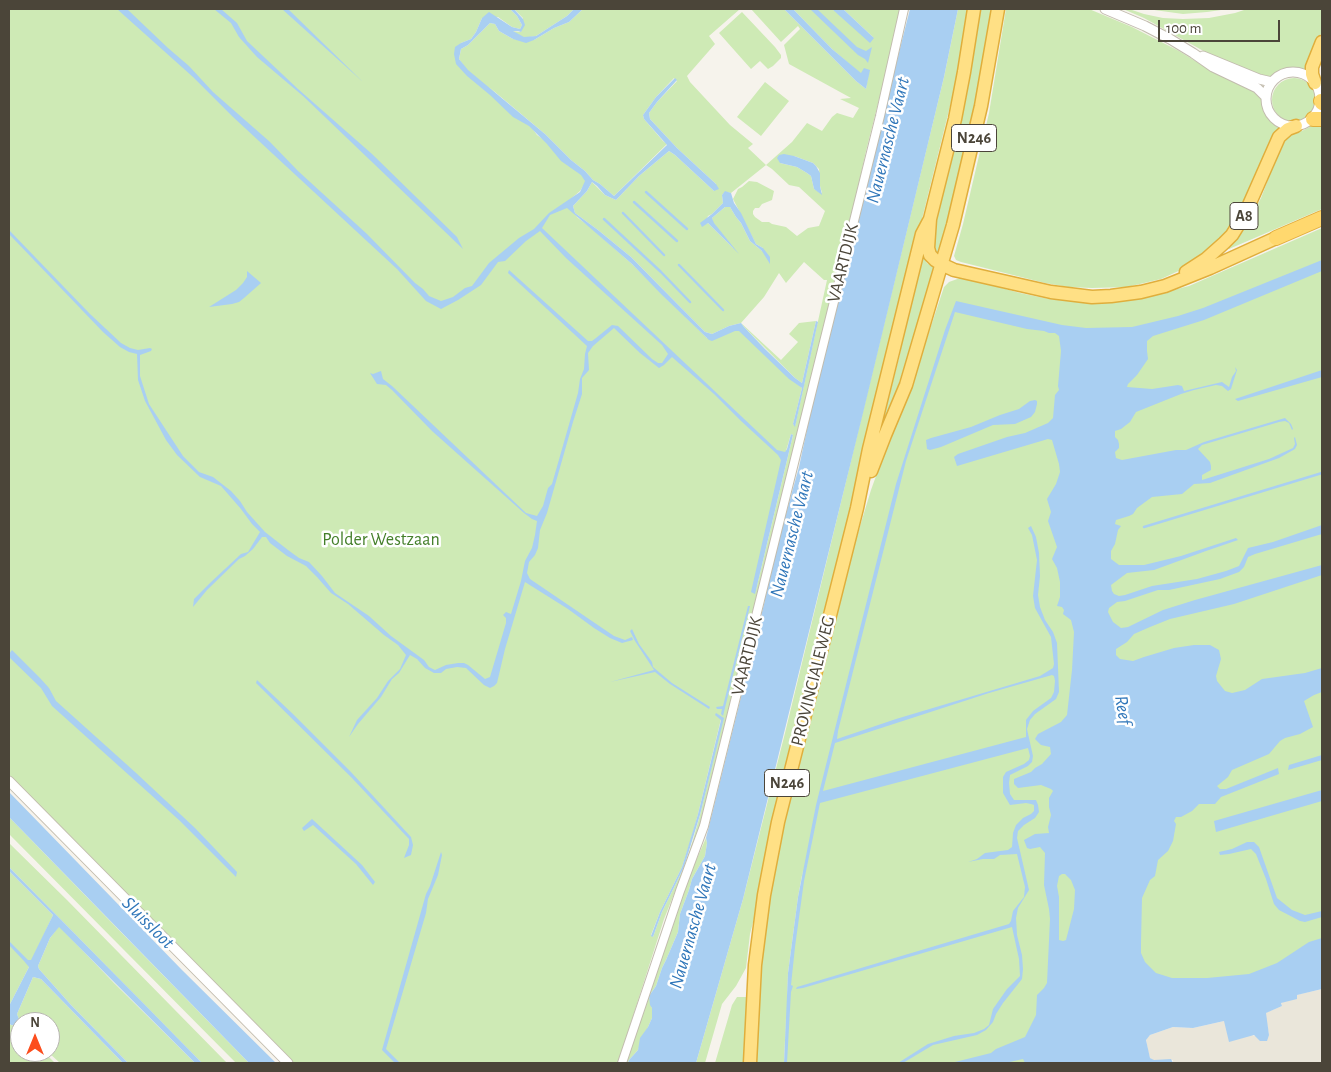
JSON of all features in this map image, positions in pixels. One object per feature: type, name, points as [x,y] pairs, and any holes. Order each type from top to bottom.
[{"type":"highway","points":[[941,264],[930,255],[928,248],[930,218],[955,119],[974,9]]},
{"type":"highway","name":"N246","points":[[941,264],[964,185],[981,106],[998,9]]},
{"type":"highway","points":[[1315,83],[1312,67],[1322,42]]},
{"type":"highway","name":"A8","points":[[1165,286],[1206,259],[1232,235],[1245,214],[1279,137],[1288,129],[1296,126]]},
{"type":"highway","name":"PROVINCIALEWEG","points":[[750,1063],[755,965],[764,895],[778,822],[922,234],[930,218]]},
{"type":"highway","name":"A8","points":[[941,264],[954,270],[1052,292],[1085,297],[1128,294],[1165,286],[1322,218]]},
{"type":"highway","name":"PROVINCIALEWEG","points":[[856,508],[884,435],[906,385],[941,264]]},
{"type":"street","name":"VAARTDIJK","points":[[622,1063],[704,826],[880,116],[904,9]]},
{"type":"street","points":[[1105,9],[1145,26],[1193,53],[1213,67],[1257,88],[1266,97]]},
{"type":"street","points":[[1193,53],[1259,79],[1272,82]]},
{"type":"street","points":[[1295,72],[1309,77],[1315,83],[1319,90],[1321,102],[1318,119],[1290,126],[1280,123],[1268,110],[1266,97],[1272,82],[1279,76],[1295,72]]},
{"type":"street","points":[[9,781],[288,1063]]},
{"type":"shaded area","points":[[1322,989],[1322,1063],[1173,1063],[1173,1060],[1153,1060],[1150,1058],[1146,1039],[1150,1035],[1173,1027],[1193,1028],[1224,1021],[1251,1035],[1269,1035],[1265,1013],[1282,1006],[1281,1003],[1296,995]]},
{"type":"green space","name":"Polder Westzaan","points":[[9,9],[510,9],[522,25],[520,29],[512,27],[498,17],[482,18],[471,39],[461,43],[456,61],[466,69],[459,59],[461,49],[468,45],[490,23],[495,24],[499,31],[513,39],[534,40],[554,28],[569,22],[583,9],[740,9],[709,36],[715,44],[687,76],[690,82],[730,125],[753,144],[748,148],[766,165],[792,142],[807,123],[822,131],[837,113],[853,118],[859,108],[840,99],[851,98],[789,64],[784,45],[800,29],[798,26],[781,42],[751,9],[784,9],[866,89],[869,70],[861,74],[832,49],[793,9],[832,9],[874,38],[843,9],[902,9],[702,824],[664,919],[618,1063],[291,1063],[9,777]],"holes":[[[674,78],[677,81],[649,113],[650,119],[677,148],[716,184],[714,191],[669,151],[639,176],[616,200],[605,195],[592,182],[587,191],[573,206],[575,213],[631,257],[705,332],[712,334],[741,323],[764,297],[779,273],[786,283],[804,262],[824,280],[827,280],[795,426],[793,424],[802,388],[736,326],[707,338],[632,264],[578,218],[566,203],[580,191],[587,180],[550,144],[537,135],[530,125],[489,87],[545,134],[593,180],[614,196],[667,144],[644,119],[643,115],[656,97]],[[794,156],[813,163],[819,169],[822,193],[814,189],[811,176],[807,173],[797,167],[780,163]],[[766,165],[789,185],[799,187],[825,211],[819,226],[808,228],[797,236],[786,227],[762,222],[755,217],[753,211],[755,208],[759,208],[762,204],[772,200],[774,191],[757,182],[749,181],[738,189],[733,199],[756,244],[763,248],[762,251],[750,241],[730,207],[725,207],[712,218],[713,223],[734,249],[708,223],[705,224],[708,216],[723,203],[722,195],[725,192],[731,193]],[[791,434],[793,435],[755,594],[786,451]],[[723,718],[693,840],[684,867],[662,912],[653,937],[651,935],[660,912],[682,867],[698,814],[721,719]]]},
{"type":"green space","points":[[514,9],[574,9],[567,16],[536,36],[524,38],[512,31],[521,32],[523,18]]},
{"type":"green space","points":[[958,9],[967,9],[956,82],[835,570],[750,934],[746,968],[736,986],[722,1004],[705,1063],[696,1063],[743,899],[785,733],[944,77]]},
{"type":"green space","points":[[981,9],[991,9],[975,108],[965,157],[939,256],[935,251],[933,243],[933,232],[967,94]]},
{"type":"green space","points":[[1006,9],[1089,9],[1132,27],[1179,51],[1213,72],[1255,91],[1259,95],[1267,116],[1280,128],[1272,148],[1227,237],[1185,268],[1161,279],[1127,287],[1068,287],[1045,283],[956,260],[954,256],[989,113]]},
{"type":"green space","points":[[1123,9],[1163,18],[1183,19],[1209,18],[1247,9],[1322,9],[1322,31],[1306,71],[1290,70],[1268,77],[1259,76],[1218,59],[1144,18]]},
{"type":"green space","points":[[1147,9],[1228,9],[1183,14]]},
{"type":"green space","points":[[742,12],[781,55],[781,58],[768,69],[760,61],[751,69],[719,33]]},
{"type":"green space","points":[[1290,78],[1298,78],[1310,84],[1316,100],[1310,116],[1298,122],[1290,122],[1278,116],[1272,104],[1272,96],[1278,84]]},
{"type":"green space","points":[[765,82],[789,101],[761,136],[737,117]]},
{"type":"green space","points":[[1322,124],[1322,209],[1229,249],[1228,247],[1238,238],[1247,224],[1261,198],[1286,136],[1313,125]]},
{"type":"green space","points":[[1322,228],[1322,941],[1277,966],[1033,1063],[785,1063],[786,1017],[784,1063],[755,1063],[760,970],[774,862],[828,649],[834,612],[871,490],[894,426],[910,389],[944,287],[949,282],[960,278],[1049,299],[1079,302],[1113,302],[1138,299],[1189,286]],"holes":[[[803,870],[787,1003],[788,973]]]},
{"type":"green space","points":[[923,256],[927,263],[936,269],[898,386],[882,424],[900,354],[906,314]]},
{"type":"green space","points":[[816,321],[802,383],[795,378],[741,323],[781,360],[798,342],[789,334],[799,323]]},
{"type":"green space","points":[[9,817],[249,1063],[236,1063],[9,834]]},
{"type":"green space","points":[[706,838],[705,856],[692,879],[680,914],[678,932],[656,986],[649,996],[652,1018],[638,1050],[628,1063],[625,1063],[686,883]]},
{"type":"green space","points":[[9,843],[227,1063],[202,1063],[9,867]]},
{"type":"green space","points":[[9,871],[53,915],[9,1006]]},
{"type":"green space","points":[[59,926],[195,1063],[128,1063],[71,1005],[39,969],[38,966],[50,938]]},
{"type":"green space","points":[[33,977],[41,979],[123,1063],[60,1063],[60,1012],[18,1012]]},
{"type":"green space","points":[[737,997],[746,997],[748,1002],[746,1063],[715,1063],[732,1005]]},
{"type":"green space","points":[[9,1023],[10,1062],[55,1063],[9,1063]]},
{"type":"water","points":[[117,9],[127,9],[189,66],[213,92],[270,142],[298,171],[367,234],[415,283],[429,296],[441,301],[453,297],[465,288],[472,286],[489,263],[519,238],[534,229],[549,213],[580,192],[585,181],[581,175],[561,161],[529,126],[513,117],[456,64],[455,47],[471,39],[482,18],[489,12],[512,27],[520,29],[522,25],[510,9],[514,9],[523,19],[525,25],[521,32],[513,31],[524,37],[536,36],[567,16],[574,9],[583,9],[569,22],[526,43],[513,39],[499,31],[495,24],[490,23],[468,45],[461,49],[459,59],[468,70],[545,134],[593,180],[614,196],[667,145],[644,119],[643,115],[656,97],[675,78],[677,80],[649,113],[650,119],[719,189],[714,191],[669,151],[639,176],[616,200],[605,195],[592,182],[587,191],[573,206],[575,213],[631,257],[705,332],[712,334],[741,323],[765,349],[802,383],[816,321],[818,322],[795,427],[793,424],[802,388],[789,379],[739,331],[712,341],[709,340],[632,264],[567,208],[550,215],[542,228],[777,450],[785,452],[791,434],[793,435],[755,594],[751,592],[781,460],[714,394],[672,357],[659,368],[614,328],[593,346],[588,353],[589,370],[582,378],[582,394],[547,513],[540,530],[538,548],[529,562],[527,573],[530,579],[614,636],[625,640],[632,637],[633,640],[622,643],[610,638],[525,582],[497,683],[494,686],[490,688],[484,685],[466,668],[457,667],[446,669],[441,673],[434,673],[410,655],[399,673],[392,679],[381,697],[349,737],[357,720],[400,669],[406,655],[398,645],[348,604],[331,593],[306,566],[287,556],[270,543],[266,537],[262,537],[253,549],[239,559],[207,590],[193,607],[194,599],[241,554],[248,552],[260,532],[221,486],[200,477],[177,455],[166,440],[145,401],[138,380],[137,354],[120,347],[103,332],[9,234],[9,230],[90,314],[121,343],[138,350],[152,349],[140,355],[140,376],[149,404],[183,456],[199,472],[213,477],[231,491],[265,532],[299,558],[309,562],[335,593],[369,616],[391,636],[435,670],[446,665],[464,663],[485,679],[490,677],[506,623],[506,618],[503,615],[506,612],[511,614],[525,561],[532,548],[537,521],[524,513],[432,431],[392,390],[386,385],[377,384],[370,373],[373,374],[381,371],[383,379],[526,513],[537,516],[543,506],[548,488],[552,484],[578,393],[587,346],[508,273],[509,270],[588,341],[592,341],[612,325],[618,326],[658,363],[662,363],[668,354],[662,345],[566,258],[540,231],[526,241],[505,261],[498,262],[481,285],[458,300],[441,309],[426,301],[397,269],[232,116],[193,77]]},
{"type":"water","points":[[214,9],[221,9],[237,23],[247,41],[372,154],[457,237],[463,249],[303,96],[257,57],[239,37],[231,23]]},
{"type":"water","points":[[282,9],[288,9],[363,82]]},
{"type":"water","points":[[784,9],[793,9],[832,49],[861,73],[864,68],[870,70],[866,89],[856,81]]},
{"type":"water","points":[[810,9],[817,9],[857,47],[866,51],[872,47],[868,63],[858,55]]},
{"type":"water","points":[[832,9],[843,9],[874,38],[870,43]]},
{"type":"water","name":"Nauernasche Vaart","points":[[910,9],[958,9],[944,77],[864,409],[743,899],[696,1063],[628,1063],[638,1050],[640,1038],[652,1018],[649,996],[656,986],[678,932],[680,914],[692,879],[705,856],[706,838],[765,594],[799,467],[818,378]]},
{"type":"water","points":[[784,154],[813,163],[816,166],[820,173],[822,195],[814,189],[811,176],[797,167],[780,163],[777,158],[779,155]]},
{"type":"water","points":[[725,191],[731,193],[734,203],[756,244],[763,248],[770,257],[770,264],[762,251],[750,241],[730,207],[725,207],[712,218],[739,254],[708,223],[702,227],[700,223],[723,203],[722,195]]},
{"type":"water","name":"Reef","points":[[1322,260],[1322,271],[1204,320],[1153,336],[1147,341],[1148,359],[1127,387],[1152,389],[1178,385],[1182,386],[1184,391],[1222,382],[1229,387],[1236,371],[1235,367],[1237,370],[1231,389],[1228,391],[1222,386],[1216,385],[1194,390],[1136,412],[1130,422],[1115,431],[1115,437],[1119,444],[1119,448],[1115,452],[1116,458],[1122,460],[1176,450],[1186,450],[1204,442],[1285,418],[1291,424],[1292,430],[1289,423],[1285,421],[1279,422],[1202,445],[1198,449],[1210,462],[1211,470],[1202,475],[1202,480],[1269,459],[1293,448],[1295,437],[1297,445],[1295,449],[1279,458],[1210,483],[1194,484],[1182,494],[1152,497],[1137,508],[1133,514],[1116,520],[1115,524],[1121,526],[1111,551],[1111,559],[1119,565],[1144,565],[1181,556],[1236,538],[1238,540],[1154,570],[1127,573],[1111,585],[1112,591],[1119,596],[1152,586],[1197,579],[1239,566],[1248,548],[1273,542],[1322,525],[1322,534],[1248,557],[1244,567],[1239,572],[1220,579],[1169,590],[1158,590],[1117,602],[1109,608],[1108,612],[1113,622],[1121,628],[1128,627],[1163,610],[1322,565],[1322,575],[1234,604],[1170,619],[1134,634],[1127,642],[1116,649],[1116,655],[1120,659],[1133,661],[1174,648],[1210,645],[1219,650],[1221,659],[1216,676],[1217,681],[1225,691],[1232,693],[1245,690],[1262,679],[1305,673],[1322,668],[1322,692],[1304,701],[1313,727],[1300,734],[1285,738],[1269,754],[1232,770],[1228,777],[1217,786],[1220,789],[1226,789],[1278,768],[1279,774],[1221,797],[1215,804],[1199,804],[1192,811],[1181,817],[1176,817],[1173,841],[1168,851],[1158,860],[1155,876],[1150,880],[1142,898],[1141,953],[1145,962],[1156,973],[1172,978],[1207,978],[1249,974],[1277,963],[1309,942],[1322,938],[1322,989],[1297,995],[1297,999],[1281,1003],[1282,1006],[1266,1013],[1269,1035],[1267,1041],[1260,1041],[1254,1035],[1229,1042],[1224,1021],[1193,1028],[1173,1027],[1150,1035],[1146,1040],[1150,1058],[1154,1060],[1171,1059],[1173,1063],[1025,1063],[1023,1059],[1005,1063],[951,1063],[991,1053],[1025,1037],[1036,1015],[1037,995],[1047,983],[1050,919],[1044,885],[1045,853],[1040,847],[1027,848],[1024,840],[1035,834],[1049,833],[1048,827],[1051,815],[1049,798],[1053,791],[1041,785],[1018,788],[1014,784],[1014,779],[1031,772],[1051,754],[1050,747],[1041,745],[1035,739],[1038,734],[1061,722],[1067,715],[1074,632],[1071,620],[1063,614],[1064,610],[1062,607],[1057,606],[1060,597],[1060,582],[1057,568],[1052,559],[1057,547],[1048,521],[1051,512],[1047,499],[1056,484],[1060,472],[1052,440],[1048,439],[957,466],[954,457],[1007,437],[1025,433],[1048,423],[1053,418],[1055,395],[1059,390],[1061,351],[1059,336],[1055,333],[1027,329],[955,312],[906,461],[837,739],[896,719],[1040,676],[1053,668],[1051,637],[1035,608],[1033,596],[1037,560],[1032,535],[1028,528],[1031,526],[1036,537],[1039,553],[1040,576],[1038,595],[1040,607],[1057,643],[1059,692],[1056,699],[1035,714],[1030,720],[1027,729],[1033,756],[1032,762],[1010,775],[1010,794],[1014,800],[1036,800],[1039,812],[1035,818],[1018,831],[1017,838],[1029,890],[1018,908],[1016,918],[1017,935],[1022,955],[1022,979],[1003,1003],[993,1022],[986,1030],[977,1035],[933,1045],[903,1063],[898,1063],[928,1044],[954,1036],[974,1033],[989,1025],[993,1009],[1007,989],[1020,976],[1019,959],[1012,927],[796,989],[797,987],[1009,924],[1013,911],[1024,897],[1025,887],[1017,854],[1000,855],[994,859],[968,862],[977,859],[985,853],[1008,850],[1012,847],[1013,833],[1016,825],[1034,811],[1034,805],[1031,804],[1010,805],[1003,793],[1003,777],[1006,772],[1029,760],[1028,748],[820,803],[804,881],[791,985],[793,986],[791,992],[787,1063],[784,1063],[788,973],[798,897],[816,805],[896,484],[956,301],[1062,325],[1086,328],[1132,327],[1203,308]],"holes":[[[1052,675],[1055,681],[1054,692],[1051,698],[1033,711],[1026,720],[1026,737],[823,791],[835,743],[989,693]],[[1065,874],[1071,880],[1075,890],[1074,909],[1066,940],[1063,941],[1059,940],[1059,897],[1057,886],[1059,876]]]},
{"type":"water","points":[[247,271],[261,283],[239,302],[209,307],[236,290],[247,277]]},
{"type":"water","points":[[1322,370],[1322,377],[1238,401],[1235,399]]},
{"type":"water","points":[[1035,400],[1037,404],[1035,412],[1031,417],[1015,424],[993,425],[941,447],[927,449],[926,440],[971,427],[1019,409],[1030,401]]},
{"type":"water","points":[[748,606],[750,606],[723,716],[721,714],[722,709],[717,709],[716,707],[723,706]]},
{"type":"water","points":[[632,629],[639,644],[652,662],[653,667],[672,683],[710,707],[709,709],[655,672],[610,682],[654,670],[635,641],[630,631]]},
{"type":"water","points":[[12,650],[49,688],[56,701],[195,828],[237,872],[236,877],[179,820],[52,706],[41,688],[9,657]]},
{"type":"water","points":[[257,680],[350,771],[411,837],[413,845],[411,855],[404,858],[409,845],[409,839],[352,778],[256,683]]},
{"type":"water","points":[[716,713],[724,718],[700,815],[684,867],[662,912],[653,937],[651,936],[660,912],[682,867],[698,814],[721,720],[715,715]]},
{"type":"water","points":[[1322,755],[1322,760],[1288,770],[1289,765]]},
{"type":"water","points":[[1322,790],[1322,801],[1216,832],[1214,821]]},
{"type":"water","points":[[9,792],[182,970],[276,1063],[249,1063],[9,817]]},
{"type":"water","points":[[312,819],[362,865],[375,882],[373,885],[356,864],[313,825],[304,831],[302,828]]},
{"type":"water","points":[[1247,842],[1254,842],[1259,847],[1277,898],[1292,910],[1305,915],[1322,911],[1322,917],[1305,922],[1279,910],[1274,904],[1256,854],[1251,849],[1220,855],[1219,852],[1232,849]]},
{"type":"water","points":[[441,852],[438,875],[428,899],[426,913],[386,1049],[400,1063],[395,1063],[382,1050],[426,894]]},
{"type":"water","points":[[9,867],[202,1063],[195,1063],[59,927],[50,938],[38,966],[39,969],[71,1005],[128,1063],[123,1063],[41,979],[33,977],[18,1012],[10,1012],[10,1024],[9,1006],[29,967],[9,945],[9,941],[28,960],[31,960],[53,915],[9,871]]},
{"type":"waterway","points":[[646,192],[687,229]]},
{"type":"waterway","points":[[634,202],[677,241]]},
{"type":"waterway","points":[[623,213],[664,255]]},
{"type":"waterway","points":[[604,219],[690,302]]},
{"type":"waterway","points":[[679,265],[723,310]]},
{"type":"waterway","points":[[1144,527],[1322,473]]},
{"type":"water label","name":"Sluissloot","points":[[148,923]]}]
